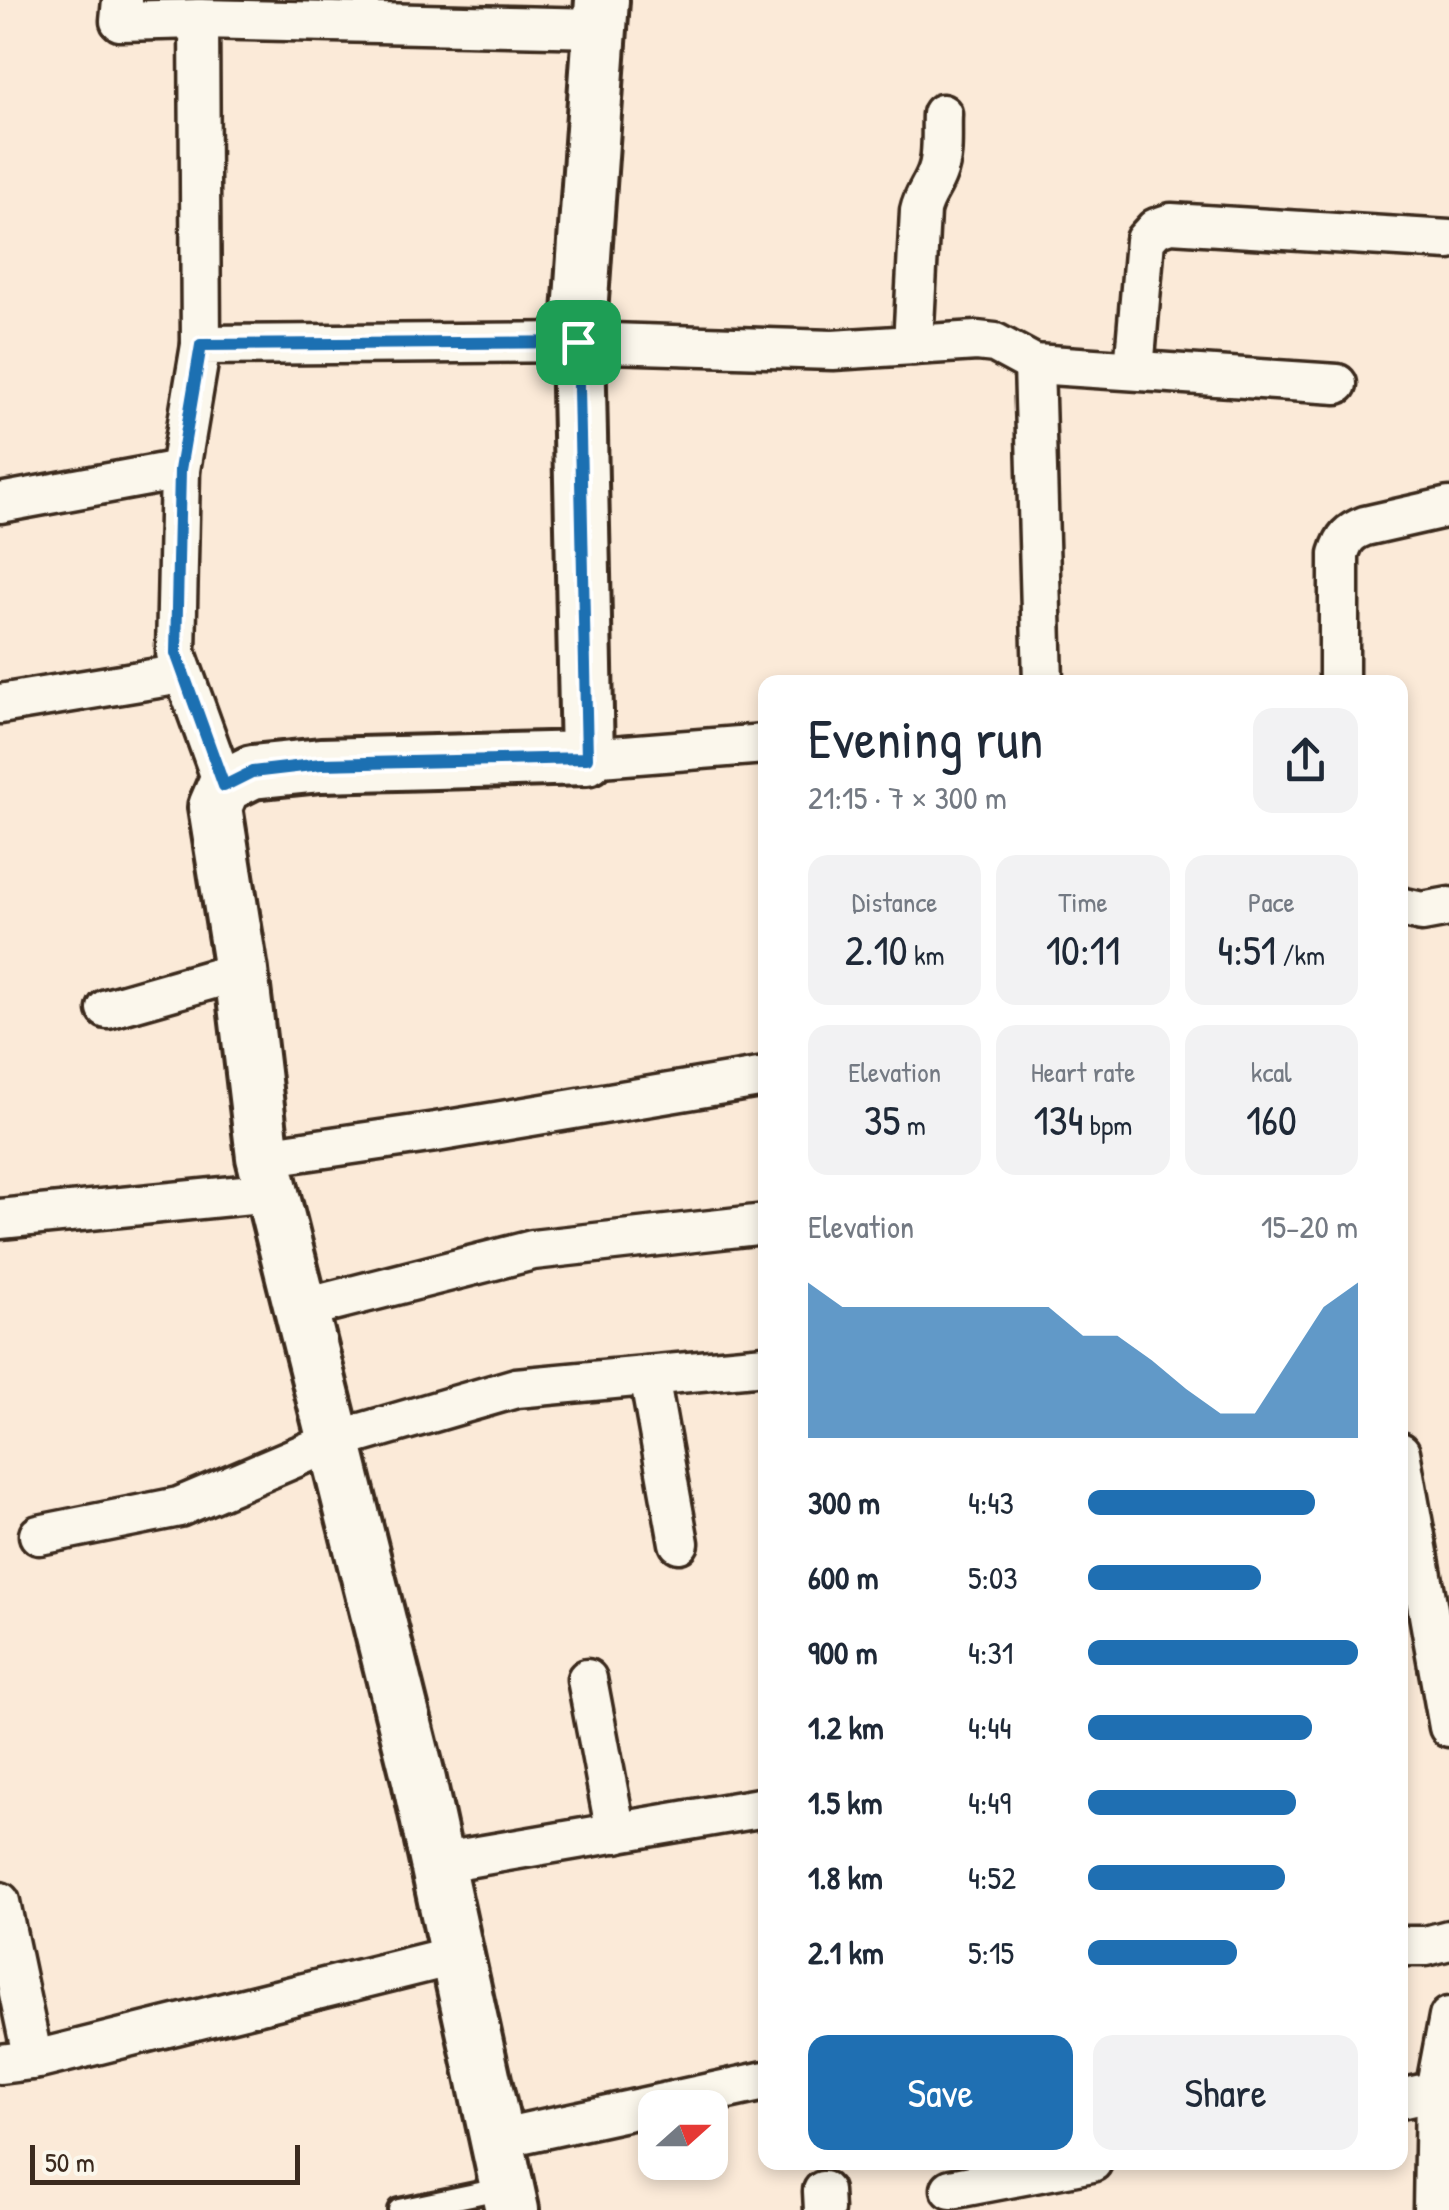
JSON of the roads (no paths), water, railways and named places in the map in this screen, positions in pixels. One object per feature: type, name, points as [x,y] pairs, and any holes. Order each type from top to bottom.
[{"type":"street","points":[[122,0],[120,21],[215,13],[601,14],[578,342],[587,758]]},
{"type":"street","points":[[215,13],[201,345],[180,470],[176,653],[224,786],[216,807],[267,1175],[420,1780],[505,2179],[758,2084]]},
{"type":"street","points":[[913,345],[920,211],[922,198],[937,174],[942,114]]},
{"type":"street","points":[[1134,370],[1146,240],[1156,228],[1171,222],[1449,240]]},
{"type":"street","points":[[201,345],[578,342],[833,350],[977,342],[996,343],[1034,364],[1337,384]]},
{"type":"street","points":[[1034,364],[1044,675]]},
{"type":"street","points":[[0,503],[180,470]]},
{"type":"street","points":[[1339,675],[1339,554],[1344,540],[1353,530],[1365,526],[1449,507]]},
{"type":"street","points":[[0,704],[182,674]]},
{"type":"street","points":[[224,786],[252,772],[321,764],[587,758],[758,745]]},
{"type":"street","points":[[1408,909],[1422,912],[1449,907]]},
{"type":"street","points":[[106,1009],[241,971]]},
{"type":"street","points":[[0,1219],[267,1175],[436,1132],[758,1078]]},
{"type":"street","points":[[301,1309],[533,1250],[758,1225]]},
{"type":"street","points":[[38,1535],[179,1507],[334,1441],[516,1388],[758,1366]]},
{"type":"street","points":[[649,1376],[679,1544]]},
{"type":"street","points":[[1408,1497],[1449,1727]]},
{"type":"street","points":[[586,1679],[616,1832]]},
{"type":"street","points":[[437,1863],[758,1808]]},
{"type":"street","points":[[0,1902],[17,2062],[457,1955]]},
{"type":"street","points":[[1408,1946],[1449,1940]]},
{"type":"street","points":[[1433,2210],[1430,2111],[1449,2016]]},
{"type":"street","points":[[951,2189],[1050,2170]]},
{"type":"lane","points":[[399,2210],[505,2179]]}]
